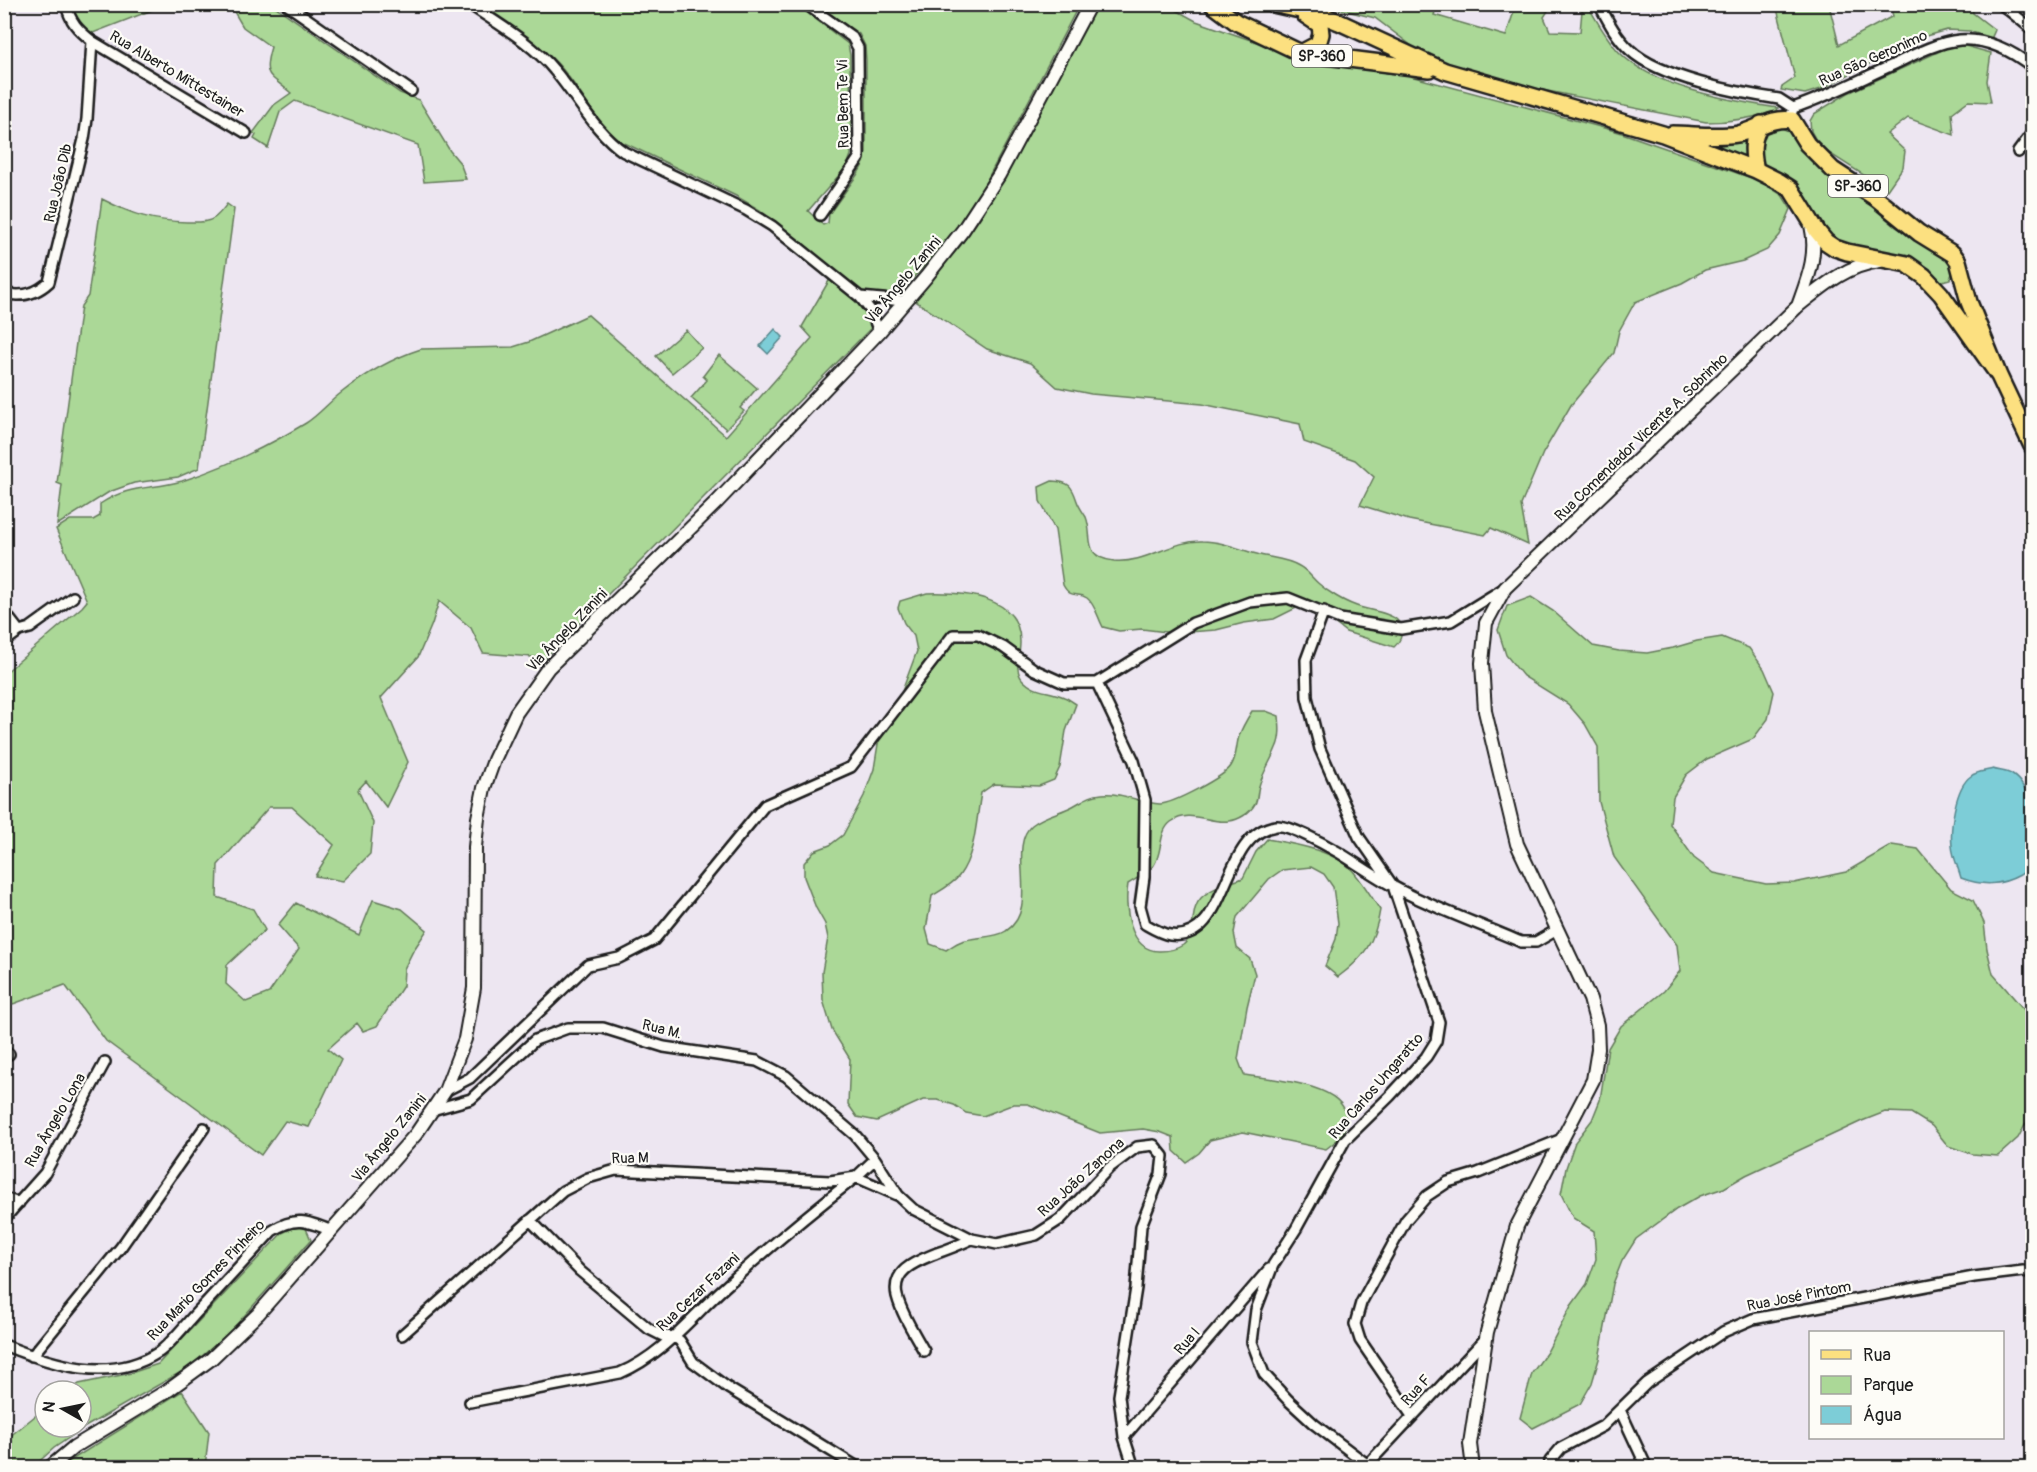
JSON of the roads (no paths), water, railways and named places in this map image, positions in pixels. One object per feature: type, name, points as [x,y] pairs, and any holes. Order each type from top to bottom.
[{"type":"main road","name":"SP-360","points":[[1212,4],[1236,22],[1301,53],[1445,71]]},
{"type":"main road","name":"SP-360","points":[[1273,4],[1322,15],[1445,71],[1663,134],[1756,170],[1791,189],[1826,242],[1835,248],[1907,264],[1916,269],[1934,286],[1999,375]]},
{"type":"main road","name":"SP-360","points":[[1297,11],[1316,21],[1320,25],[1321,34],[1318,44],[1301,53]]},
{"type":"main road","name":"SP-360","points":[[1663,134],[1739,134],[1792,114],[1807,144],[1833,170],[1876,198],[1919,233],[1953,254],[1958,261],[1969,302],[1999,375],[2032,446]]},
{"type":"main road","points":[[1756,170],[1752,156],[1753,144],[1761,124]]},
{"type":"main road","points":[[1934,286],[1949,285],[1955,280],[1958,273],[1958,261]]},
{"type":"street","name":"Rua Alberto Mittestainer","points":[[66,4],[69,19],[78,31],[246,133]]},
{"type":"street","points":[[286,4],[411,91]]},
{"type":"street","points":[[469,4],[542,57],[554,69],[611,143],[624,152],[746,210],[772,226],[860,297],[871,311],[879,333]]},
{"type":"street","name":"Rua Bem Te Vi","points":[[806,4],[852,37],[858,48],[859,158],[820,215]]},
{"type":"street","name":"Via Ângelo Zanini","points":[[49,1467],[74,1446],[170,1389],[211,1359],[258,1314],[416,1134],[445,1091],[465,1040],[474,988],[475,847],[480,808],[494,760],[516,713],[548,668],[717,502],[879,333],[926,277],[981,205],[1090,4]]},
{"type":"street","points":[[1599,4],[1619,39],[1632,52],[1647,61],[1682,76],[1724,89],[1779,99],[1792,114]]},
{"type":"street","points":[[2001,4],[2032,29]]},
{"type":"street","name":"Rua São Geronimo","points":[[1792,114],[1818,99],[1918,53],[1959,40],[1974,40],[2004,48],[2021,57],[2032,67]]},
{"type":"street","name":"Rua João Dib","points":[[4,293],[25,295],[39,291],[49,282],[84,139],[92,41]]},
{"type":"street","points":[[2018,152],[2032,133]]},
{"type":"street","points":[[1798,306],[1815,252],[1810,218]]},
{"type":"street","name":"Rua Comendador Vicente A. Sobrinho","points":[[1473,1467],[1470,1444],[1486,1338],[1517,1226],[1593,1080],[1598,1050],[1597,1024],[1590,999],[1517,844],[1485,711],[1482,663],[1486,623],[1505,588],[1798,306],[1842,273],[1870,262],[1891,260]]},
{"type":"street","points":[[860,297],[904,301]]},
{"type":"street","points":[[445,1091],[470,1078],[588,965],[619,958],[654,940],[765,805],[851,767],[953,635],[978,635],[1003,647],[1035,670],[1064,683],[1097,683],[1192,624],[1250,602],[1288,598],[1340,619],[1401,629],[1451,621],[1505,588]]},
{"type":"street","points":[[6,638],[30,628],[73,597]]},
{"type":"street","name":"Rua Carlos Ungaratto","points":[[1324,611],[1306,660],[1307,697],[1320,749],[1359,837],[1394,886],[1439,1022],[1436,1041],[1426,1057],[1345,1140],[1296,1229],[1273,1265],[1256,1310],[1252,1342],[1264,1374],[1288,1400],[1314,1424],[1370,1466]]},
{"type":"street","points":[[4,617],[9,618],[19,631]]},
{"type":"street","points":[[1097,683],[1134,761],[1145,800],[1144,877],[1140,906],[1145,924],[1168,935],[1187,935],[1199,929],[1210,914],[1244,845],[1260,830],[1278,825],[1319,840],[1394,886],[1521,942],[1536,942],[1557,930]]},
{"type":"street","name":"Rua M.","points":[[432,1110],[471,1099],[535,1040],[568,1028],[603,1028],[664,1047],[758,1061],[786,1076],[855,1135],[875,1159]]},
{"type":"street","name":"Rua Ângelo Lona","points":[[4,1219],[45,1173],[105,1062]]},
{"type":"street","points":[[32,1356],[121,1247],[204,1128]]},
{"type":"street","points":[[1413,1416],[1360,1340],[1355,1324],[1361,1304],[1406,1220],[1428,1196],[1448,1182],[1478,1173],[1562,1139]]},
{"type":"street","name":"Rua João Zanona","points":[[875,1159],[898,1195],[913,1209],[972,1239],[997,1244],[1036,1235],[1061,1219],[1109,1168],[1137,1147],[1154,1145],[1164,1156],[1161,1174],[1141,1226],[1136,1288],[1119,1396],[1124,1437],[1134,1467]]},
{"type":"street","points":[[875,1159],[856,1177],[898,1195]]},
{"type":"street","name":"Rua M","points":[[402,1335],[563,1191],[588,1178],[616,1170],[830,1181],[856,1177]]},
{"type":"street","name":"Rua Cezar Fazani","points":[[470,1402],[620,1373],[630,1369],[675,1336],[741,1272],[856,1177]]},
{"type":"street","points":[[4,1198],[19,1203]]},
{"type":"street","points":[[530,1220],[580,1271],[649,1329],[663,1336],[675,1336],[693,1362],[728,1388],[859,1467]]},
{"type":"street","name":"Rua Mario Gomes Pinheiro","points":[[4,1345],[77,1369],[133,1364],[160,1351],[272,1231],[294,1221],[310,1222],[332,1231]]},
{"type":"street","points":[[924,1351],[897,1296],[896,1287],[899,1275],[908,1266],[972,1239]]},
{"type":"street","name":"Rua I","points":[[1124,1437],[1273,1265]]},
{"type":"street","name":"Rua José Pintom","points":[[1549,1467],[1550,1461],[1561,1448],[1603,1426],[1647,1383],[1723,1332],[1753,1319],[1974,1277],[2023,1271],[2032,1273]]},
{"type":"street","name":"Rua F","points":[[1370,1466],[1486,1338]]},
{"type":"street","points":[[1620,1410],[1647,1467]]},
{"type":"water","points":[[775,329],[783,337],[768,354],[760,346]]},
{"type":"water","points":[[1993,769],[2011,774],[2025,791],[2031,813],[2032,861],[2028,869],[2013,879],[1998,883],[1984,883],[1961,878],[1953,850],[1952,829],[1957,798],[1966,781],[1971,776]]}]
